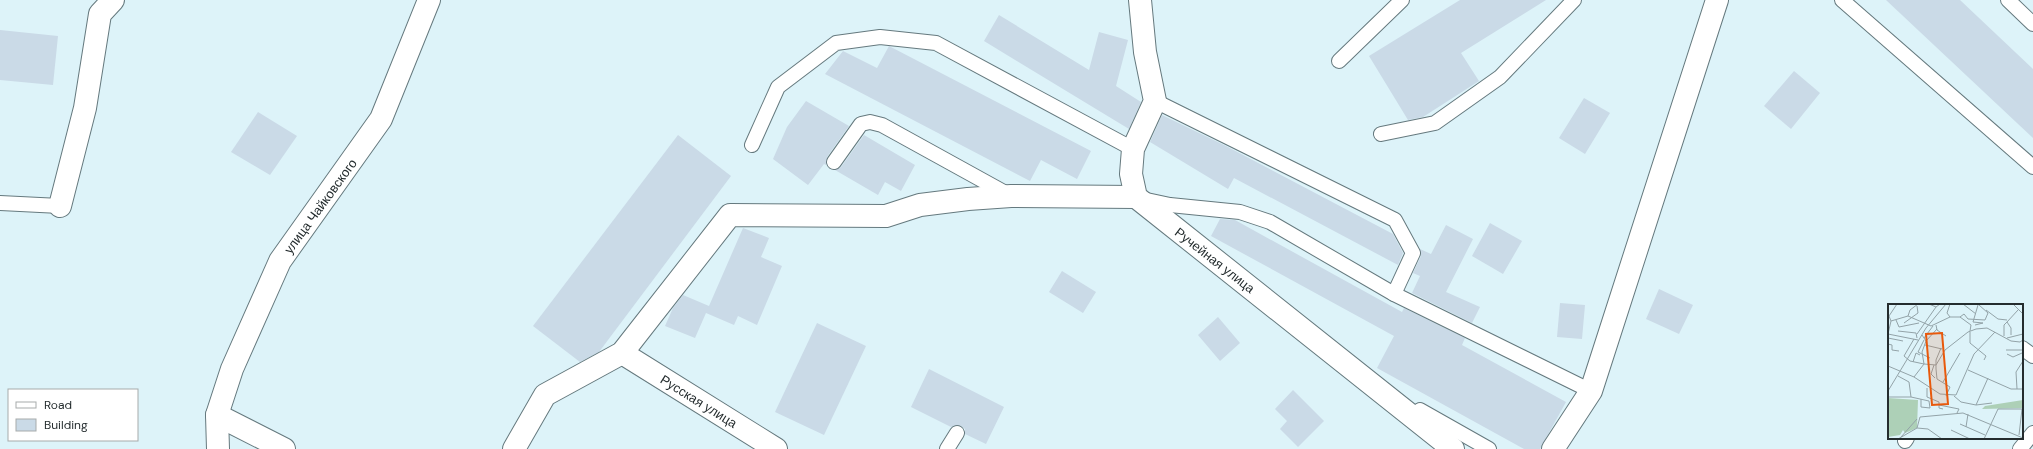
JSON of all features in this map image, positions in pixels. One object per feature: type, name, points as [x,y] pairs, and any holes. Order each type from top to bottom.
[{"type":"street","points":[[60,206],[85,108],[100,14],[113,0]]},
{"type":"street","name":"улица Чайковского","points":[[218,449],[217,415],[232,369],[280,261],[381,119],[429,0]]},
{"type":"street","points":[[514,449],[545,394],[622,353],[730,215],[886,216],[920,205],[1011,196],[1136,197],[1131,174],[1132,149],[1155,101],[1145,52],[1140,0]]},
{"type":"street","points":[[1553,449],[1591,391],[1717,0]]},
{"type":"street","name":"Ручейная улица","points":[[1136,197],[1454,449]]},
{"type":"street","name":"Русская улица","points":[[622,353],[776,449]]},
{"type":"street","points":[[217,415],[284,449]]},
{"type":"lane","points":[[1339,61],[1402,0]]},
{"type":"lane","points":[[1380,134],[1435,123],[1500,77],[1574,0]]},
{"type":"lane","points":[[1842,0],[2033,167]]},
{"type":"lane","points":[[2008,0],[2033,24]]},
{"type":"lane","points":[[752,145],[778,87],[836,43],[880,37],[936,43],[1132,149]]},
{"type":"lane","points":[[1155,101],[1394,220],[1413,253],[1394,294]]},
{"type":"lane","points":[[834,162],[861,124],[870,122],[882,125],[1011,196]]},
{"type":"lane","points":[[1136,197],[1170,205],[1240,212],[1270,222],[1394,294],[1591,391]]},
{"type":"lane","points":[[0,203],[60,206]]},
{"type":"lane","points":[[2023,349],[2033,356]]},
{"type":"lane","points":[[1420,410],[1489,449]]},
{"type":"lane","points":[[2020,449],[2033,433]]},
{"type":"lane","points":[[947,449],[957,434]]},
{"type":"building","points":[[1460,0],[1546,0],[1461,53],[1479,81],[1423,117],[1408,120],[1369,56]]},
{"type":"building","points":[[1886,0],[1960,0],[2033,69],[2033,138]]},
{"type":"building","points":[[999,15],[1089,70],[1099,32],[1128,40],[1116,86],[1141,102],[1129,129],[984,41]]},
{"type":"building","points":[[0,30],[58,36],[53,85],[0,80]]},
{"type":"building","points":[[889,46],[1091,151],[1077,179],[1041,160],[1030,181],[825,74],[843,51],[877,68]]},
{"type":"building","points":[[1794,71],[1820,93],[1791,129],[1764,106]]},
{"type":"building","points":[[1584,98],[1610,113],[1585,154],[1559,138]]},
{"type":"building","points":[[806,101],[849,126],[827,157],[826,165],[824,164],[808,185],[773,159],[787,127]]},
{"type":"building","points":[[258,112],[297,136],[270,175],[231,152]]},
{"type":"building","points":[[1162,115],[1226,146],[1393,234],[1403,253],[1398,265],[1234,178],[1228,189],[1150,142]]},
{"type":"building","points":[[678,135],[731,176],[599,352],[580,362],[533,326]]},
{"type":"building","points":[[864,135],[915,165],[901,191],[885,182],[878,195],[835,170],[841,167]]},
{"type":"building","points":[[1220,219],[1235,220],[1402,312],[1404,308],[1465,338],[1462,345],[1566,402],[1540,449],[1524,449],[1377,368],[1394,336],[1211,236]]},
{"type":"building","points":[[1490,223],[1522,241],[1503,274],[1472,256]]},
{"type":"building","points":[[1446,225],[1473,239],[1446,292],[1480,307],[1472,323],[1412,293],[1420,276],[1413,273],[1421,256],[1420,249],[1431,254]]},
{"type":"building","points":[[743,228],[769,238],[761,257],[782,266],[757,325],[738,316],[734,325],[706,313],[695,338],[665,326],[673,308],[683,295],[709,306]]},
{"type":"building","points":[[1062,271],[1096,292],[1083,313],[1049,292]]},
{"type":"building","points":[[1659,289],[1693,305],[1679,334],[1646,319]]},
{"type":"building","points":[[1560,303],[1585,305],[1582,339],[1557,337]]},
{"type":"building","points":[[1218,317],[1240,343],[1220,361],[1198,335]]},
{"type":"building","points":[[817,323],[866,346],[824,435],[775,412]]},
{"type":"building","points":[[929,369],[1004,407],[986,444],[965,434],[965,429],[961,426],[957,425],[951,427],[911,407]]},
{"type":"building","points":[[1293,390],[1324,421],[1298,447],[1280,429],[1287,421],[1275,409]]}]
